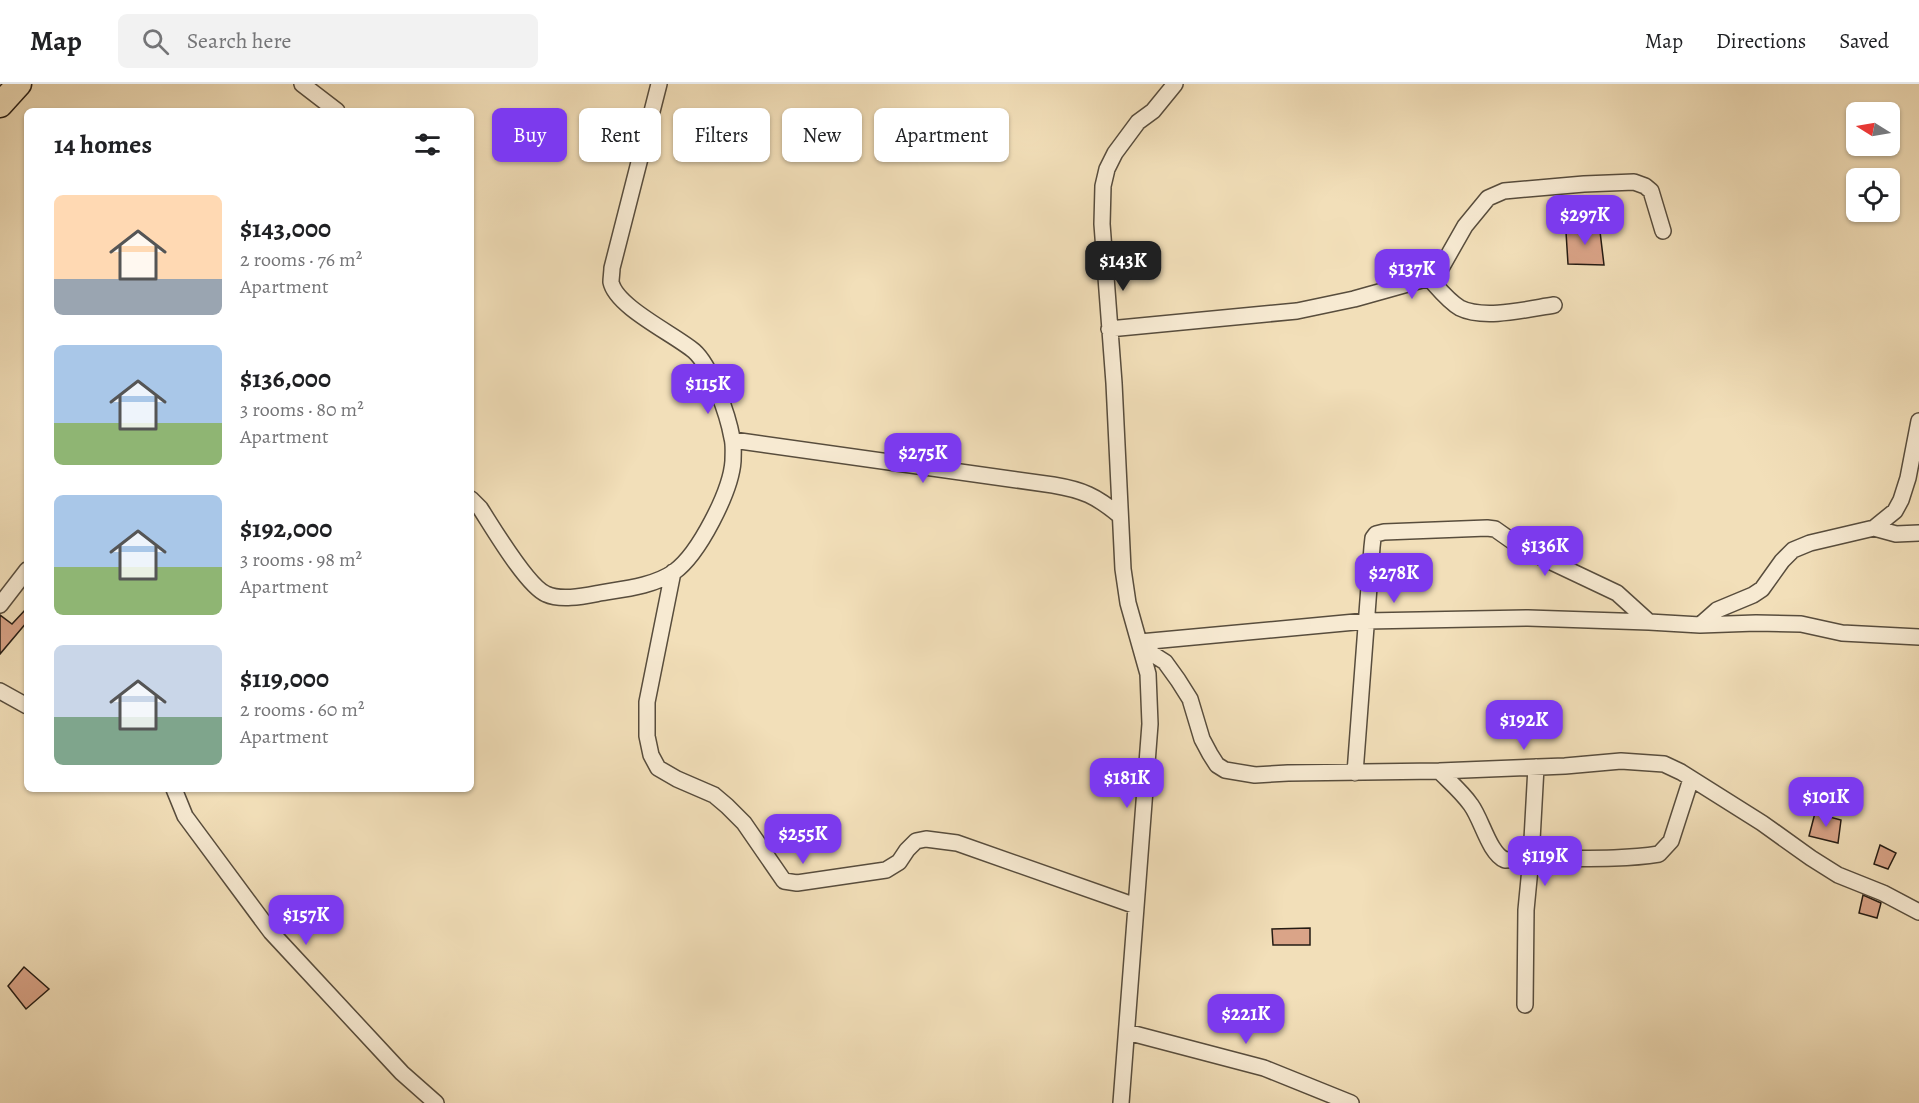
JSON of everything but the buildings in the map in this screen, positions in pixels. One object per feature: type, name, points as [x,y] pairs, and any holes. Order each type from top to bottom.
[{"type":"main road","points":[[0,105],[20,84]]},
{"type":"street","points":[[302,84],[333,108]]},
{"type":"street","points":[[474,502],[529,581],[545,594],[557,597],[592,595],[638,587],[673,572],[696,549],[727,488],[733,463],[733,440],[715,386],[700,359],[695,352],[620,298],[611,283],[612,268],[659,84]]},
{"type":"street","points":[[1121,1103],[1150,724],[1148,674],[1125,586],[1102,224],[1103,186],[1107,169],[1115,153],[1138,122],[1153,111],[1175,84]]},
{"type":"street","points":[[1109,329],[1297,311],[1354,299],[1429,278],[1440,270],[1465,226],[1488,198],[1504,191],[1634,182],[1645,186],[1650,191],[1663,231]]},
{"type":"street","points":[[1429,278],[1443,294],[1459,307],[1472,313],[1491,313],[1554,305]]},
{"type":"street","points":[[1700,625],[1717,610],[1762,589],[1793,550],[1810,543],[1874,528],[1895,511],[1902,500],[1908,478],[1919,421]]},
{"type":"street","points":[[733,440],[1071,488],[1087,493],[1119,515]]},
{"type":"street","points":[[1874,528],[1896,534],[1919,533]]},
{"type":"street","points":[[1355,773],[1372,547],[1376,534],[1396,531],[1495,529],[1522,548],[1617,593],[1649,622]]},
{"type":"street","points":[[673,572],[647,702],[647,736],[651,755],[658,768],[714,795],[727,806],[744,823],[783,881],[797,883],[886,870],[899,862],[906,850],[916,841],[926,838],[957,843],[1136,906]]},
{"type":"street","points":[[0,605],[24,574]]},
{"type":"street","points":[[1141,646],[1366,621],[1528,618],[1700,625],[1801,624],[1842,633],[1919,637]]},
{"type":"street","points":[[1141,646],[1165,662],[1178,680],[1190,699],[1202,739],[1217,765],[1240,774],[1439,771],[1621,761],[1664,764],[1762,823],[1838,875],[1883,893],[1919,912]]},
{"type":"street","points":[[0,691],[24,704]]},
{"type":"street","points":[[1525,1005],[1526,910],[1536,767]]},
{"type":"street","points":[[1439,771],[1472,806],[1495,852],[1505,860],[1612,859],[1659,854],[1671,841],[1691,779]]},
{"type":"street","points":[[175,792],[185,816],[271,932],[402,1073],[436,1103]]},
{"type":"street","points":[[1127,1032],[1264,1068],[1351,1103]]}]
